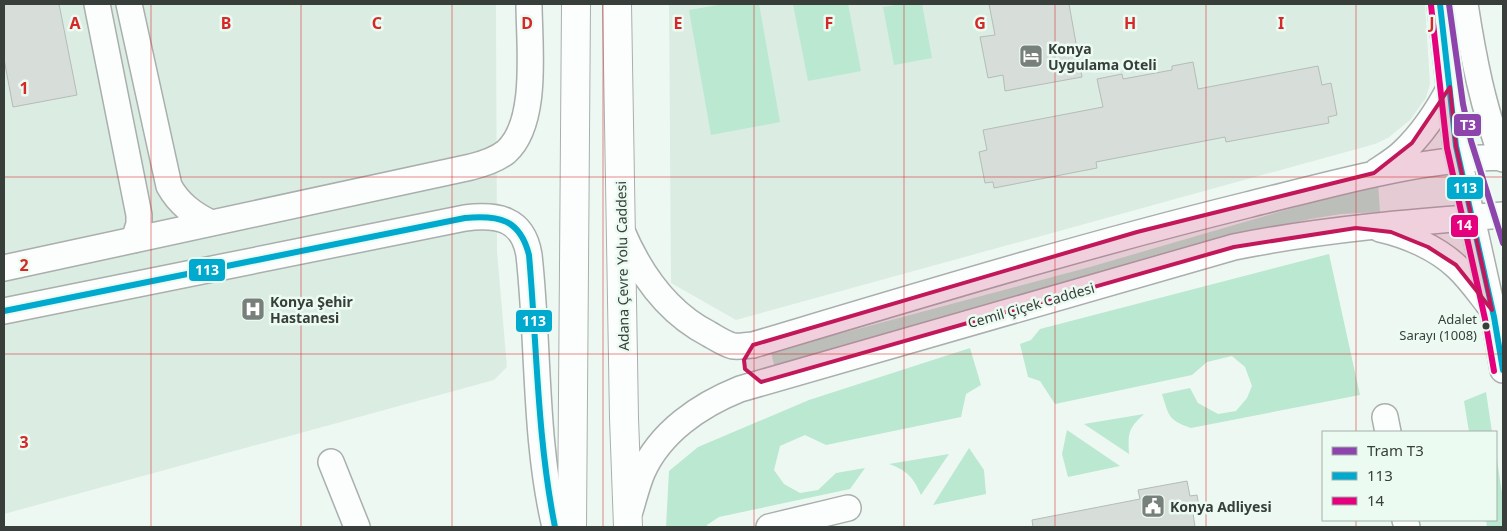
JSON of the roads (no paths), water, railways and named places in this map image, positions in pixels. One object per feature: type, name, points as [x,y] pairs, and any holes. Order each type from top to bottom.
[{"type":"highway","points":[[572,527],[576,4]]},
{"type":"highway","name":"Adana Çevre Yolu Caddesi","points":[[617,4],[628,523]]},
{"type":"street","points":[[97,4],[139,215],[139,224],[134,240]]},
{"type":"street","points":[[129,4],[169,186],[176,198],[194,214],[212,223]]},
{"type":"street","points":[[4,268],[471,168],[492,160],[506,152],[517,139],[525,122],[530,89],[529,4]]},
{"type":"street","points":[[1440,4],[1452,119],[1479,252],[1498,314],[1499,346],[1503,370]]},
{"type":"street","points":[[621,229],[634,258],[665,302],[693,325],[718,339],[733,346],[753,345],[1128,235],[1374,174],[1459,159],[1501,147],[1476,71],[1465,4]]},
{"type":"street","points":[[1374,174],[1402,153],[1412,142],[1441,104],[1450,87]]},
{"type":"street","name":"Cemil Çiçek Caddesi","points":[[628,523],[642,474],[657,449],[670,433],[683,421],[708,404],[761,382],[1234,247],[1289,236],[1396,223],[1503,215]]},
{"type":"street","points":[[4,311],[465,218],[487,216],[508,222],[523,234],[529,255],[541,434],[548,498],[554,527]]},
{"type":"street","points":[[1370,227],[1391,232],[1428,247],[1456,266],[1498,314]]},
{"type":"street","points":[[753,345],[747,352],[744,360],[745,369],[750,377],[761,382]]},
{"type":"street","points":[[331,462],[357,527]]},
{"type":"street","points":[[769,527],[848,508]]},
{"type":"tram line","name":"T3","points":[[1449,4],[1463,104],[1471,141],[1503,243]]},
{"type":"place","name":"Konya Uygulama Oteli","points":[[1031,56]]},
{"type":"place","name":"Konya Şehir Hastanesi","points":[[253,309]]},
{"type":"place","name":"Adalet Sarayı (1008)","points":[[1486,326]]},
{"type":"place","name":"Konya Adliyesi","points":[[1153,506]]}]
